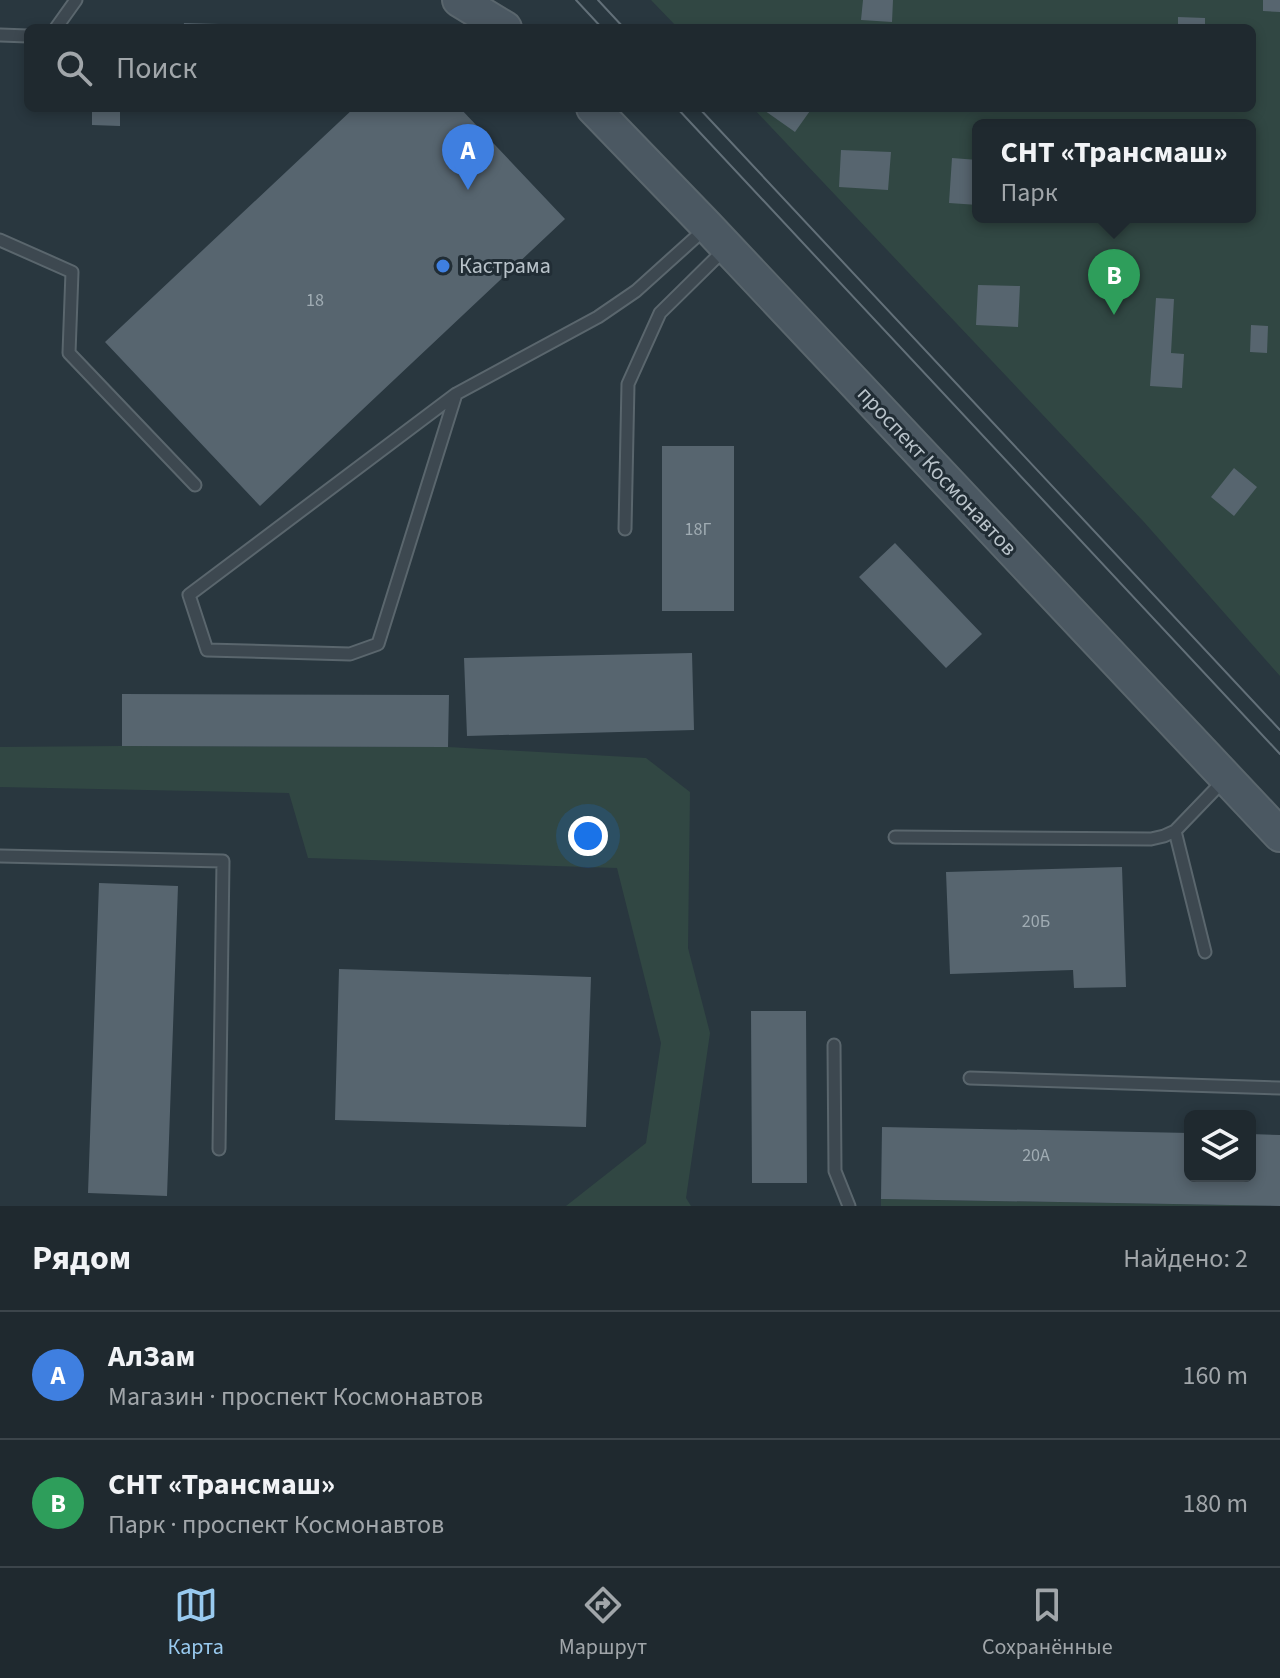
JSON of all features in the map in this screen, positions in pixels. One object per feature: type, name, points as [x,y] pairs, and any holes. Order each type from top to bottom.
[{"type":"main road","points":[[459,0],[498,24]]},
{"type":"main road","name":"проспект Космонавтов","points":[[597,112],[1280,835]]},
{"type":"lane","points":[[59,24],[76,0]]},
{"type":"lane","points":[[0,35],[24,36]]},
{"type":"lane","points":[[456,394],[378,644],[350,654],[207,650],[189,595],[456,394],[598,317],[717,237]]},
{"type":"lane","points":[[625,529],[628,384],[660,313],[717,237]]},
{"type":"lane","points":[[0,240],[72,272],[69,353],[195,485]]},
{"type":"lane","points":[[895,837],[1151,839],[1175,831],[1226,778]]},
{"type":"lane","points":[[1175,831],[1205,952]]},
{"type":"lane","points":[[0,856],[223,861],[219,1149]]},
{"type":"lane","points":[[834,1045],[835,1171],[849,1206]]},
{"type":"lane","points":[[970,1078],[1280,1088]]},
{"type":"green space","points":[[651,0],[1280,0],[1280,676],[1144,522],[757,112],[1256,112],[1256,24],[674,24]]},
{"type":"green space","points":[[0,747],[448,747],[646,758],[690,792],[688,948],[710,1033],[686,1198],[691,1206],[566,1206],[646,1143],[661,1043],[617,868],[308,858],[289,793],[0,787]]},
{"type":"green space","points":[[881,1199],[1280,1206],[881,1206]]},
{"type":"building","points":[[863,0],[893,0],[892,22],[861,20]]},
{"type":"building","points":[[1263,0],[1280,0],[1280,12],[1263,11]]},
{"type":"building","points":[[1178,17],[1205,18],[1205,24],[1178,24]]},
{"type":"building","points":[[92,112],[120,112],[120,126],[92,125]]},
{"type":"building","points":[[350,112],[464,112],[565,219],[260,506],[105,342]]},
{"type":"building","points":[[767,112],[809,112],[795,132]]},
{"type":"building","points":[[841,150],[891,152],[888,190],[839,187]]},
{"type":"building","points":[[952,158],[972,160],[972,205],[949,203]]},
{"type":"building","points":[[978,285],[1020,286],[1018,327],[976,325]]},
{"type":"building","points":[[1156,298],[1174,299],[1171,353],[1184,354],[1182,388],[1150,386]]},
{"type":"building","points":[[1251,325],[1268,326],[1267,353],[1250,352]]},
{"type":"building","points":[[662,446],[734,446],[734,611],[662,611]]},
{"type":"building","points":[[1234,468],[1257,487],[1234,516],[1211,497]]},
{"type":"building","points":[[895,543],[982,634],[946,668],[859,577]]},
{"type":"building","points":[[692,653],[694,730],[467,736],[464,658]]},
{"type":"building","points":[[122,694],[449,695],[448,747],[122,746]]},
{"type":"building","points":[[1122,867],[1126,987],[1074,988],[1073,970],[950,974],[946,872]]},
{"type":"building","points":[[99,883],[178,886],[167,1196],[88,1193]]},
{"type":"building","points":[[339,969],[591,977],[586,1127],[335,1120]]},
{"type":"building","points":[[751,1011],[806,1011],[807,1183],[752,1183]]},
{"type":"building","points":[[882,1127],[1184,1133],[1184,1182],[1256,1182],[1256,1134],[1280,1135],[1280,1206],[881,1199]]},
{"type":"tram line","points":[[576,0],[598,24]]},
{"type":"tram line","points":[[598,0],[620,24]]},
{"type":"tram line","points":[[681,112],[1280,754]]},
{"type":"tram line","points":[[703,112],[1280,730]]},
{"type":"place","name":"АлЗам","points":[[468,190]]},
{"type":"place","name":"Кастрама","points":[[443,266]]},
{"type":"place","name":"СНТ «Трансмаш»","points":[[1114,315]]}]
